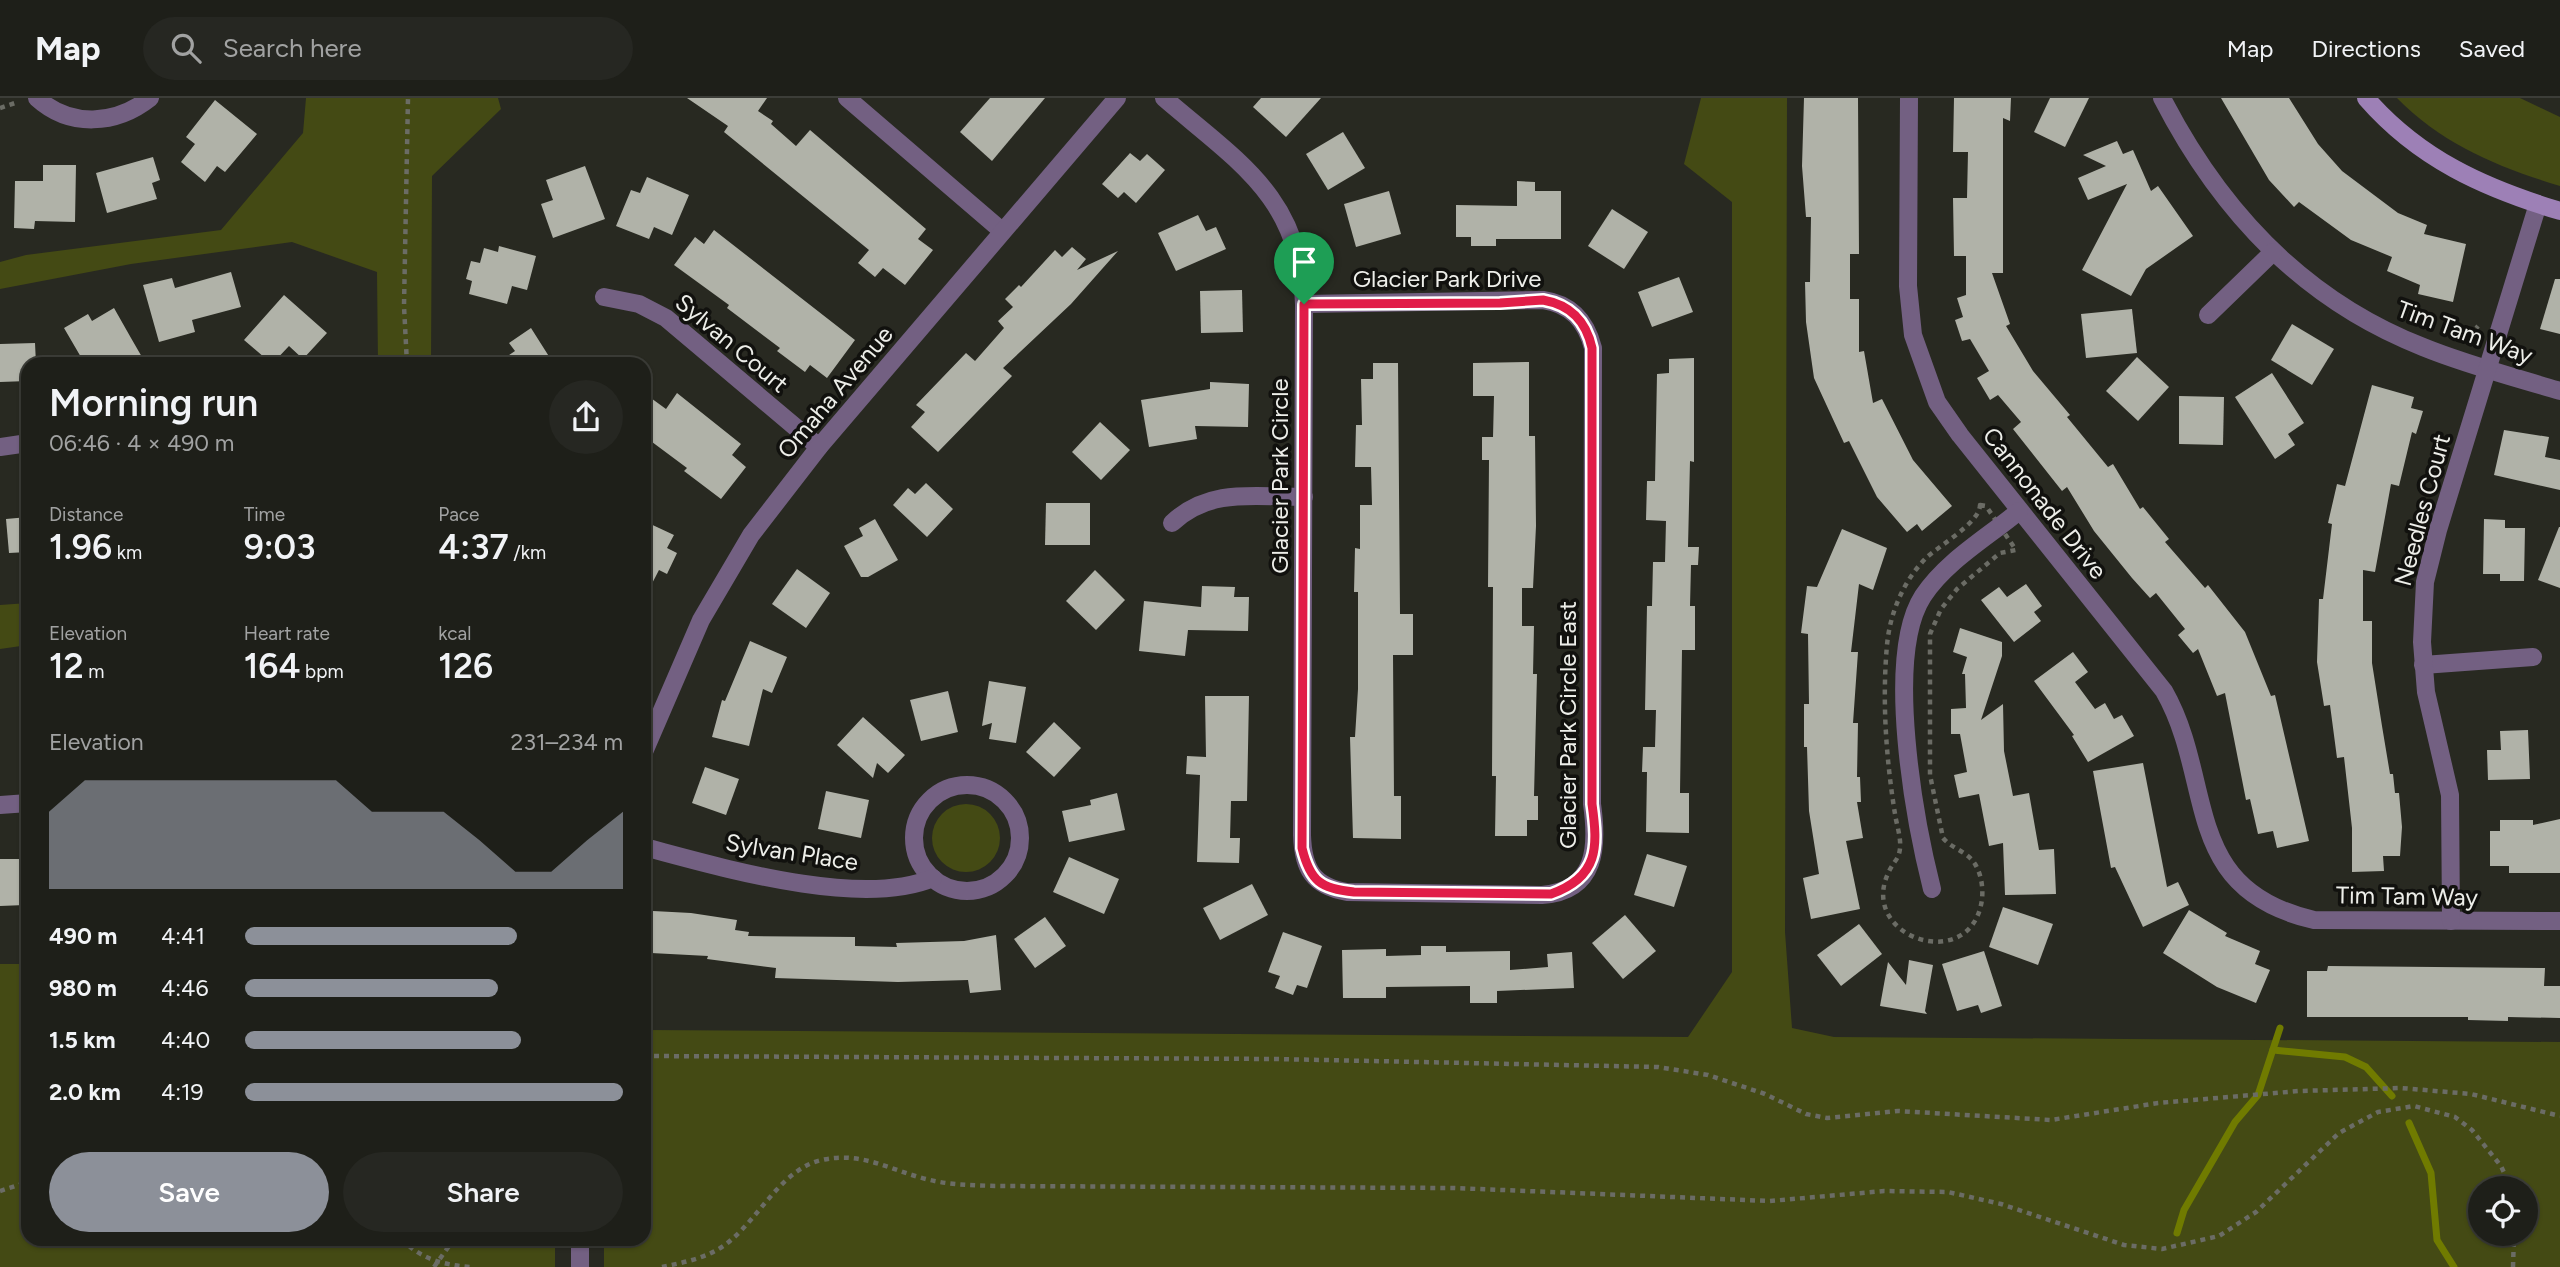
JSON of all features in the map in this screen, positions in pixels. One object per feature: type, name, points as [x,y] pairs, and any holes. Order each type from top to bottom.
[{"type":"street","points":[[37,98],[53,110],[86,120],[120,116],[150,98]]},
{"type":"street","points":[[847,98],[1002,231]]},
{"type":"street","name":"Omaha Avenue","points":[[651,735],[681,660],[720,584],[751,536],[819,447],[1117,98]]},
{"type":"street","name":"Glacier Park Circle","points":[[1164,98],[1256,178],[1276,203],[1290,229],[1302,264],[1302,848],[1315,879],[1325,888],[1338,890]]},
{"type":"street","name":"Cannonade Drive","points":[[1909,98],[1908,286],[1917,353],[1937,402],[2019,511],[2164,691],[2176,712],[2204,822],[2213,845],[2233,876],[2259,897]]},
{"type":"street","name":"Tim Tam Way","points":[[2162,98],[2214,187],[2273,252],[2309,282],[2384,329],[2421,347],[2560,391]]},
{"type":"street","points":[[2366,98],[2408,139],[2441,163],[2483,185],[2560,211]]},
{"type":"street","name":"Needles Court","points":[[2451,921],[2450,795],[2428,701],[2423,665],[2423,599],[2429,562],[2538,204]]},
{"type":"street","points":[[2208,315],[2273,252]]},
{"type":"street","name":"Sylvan Court","points":[[604,297],[639,304],[666,318],[819,447]]},
{"type":"street","name":"Glacier Park Drive","points":[[1304,304],[1500,303],[1543,300],[1567,307],[1583,322]]},
{"type":"street","name":"Glacier Park Circle East","points":[[1338,890],[1551,894],[1580,879],[1594,857],[1592,348],[1583,322]]},
{"type":"street","points":[[0,447],[21,444]]},
{"type":"street","points":[[1172,523],[1194,506],[1217,497],[1304,497]]},
{"type":"street","points":[[1932,889],[1907,765],[1909,633],[1922,597],[1936,579],[2019,511]]},
{"type":"street","points":[[2423,665],[2533,657]]},
{"type":"street","points":[[963,785],[982,787],[1001,797],[1009,806],[1019,827],[1018,851],[1007,871],[989,886],[966,891],[954,889],[933,878],[921,863],[914,836],[918,817],[929,801],[945,790],[963,785]]},
{"type":"street","points":[[0,805],[21,804]]},
{"type":"street","name":"Sylvan Place","points":[[651,849],[745,873],[814,884],[894,890],[933,878]]},
{"type":"street","name":"Tim Tam Way","points":[[2259,897],[2293,915],[2314,920],[2560,921]]},
{"type":"street","points":[[580,1246],[580,1267]]},
{"type":"path","points":[[407,357],[404,306],[408,98]]},
{"type":"path","points":[[651,1056],[1276,1059],[1658,1067],[1720,1079],[1765,1094],[1806,1114],[1827,1118],[1898,1111],[2051,1120],[2158,1103],[2299,1091],[2401,1088],[2471,1094],[2560,1116]]},
{"type":"path","points":[[662,1267],[717,1250],[743,1229],[800,1170],[823,1160],[837,1158],[877,1161],[922,1178],[951,1184],[995,1186],[1454,1188],[1770,1201],[1870,1192],[1948,1192],[2001,1203],[2124,1245],[2162,1249],[2219,1236],[2256,1212],[2339,1133],[2378,1112],[2414,1106],[2455,1117],[2472,1130],[2501,1166],[2506,1176]]},
{"type":"path","points":[[0,1191],[21,1184]]},
{"type":"path","points":[[408,1246],[435,1265],[470,1267]]},
{"type":"path","points":[[435,1265],[449,1246]]},
{"type":"path","points":[[2513,1267],[2514,1246]]},
{"type":"green space","points":[[306,98],[498,98],[501,109],[432,176],[431,357],[378,357],[377,272],[292,242],[131,264],[0,289],[0,262],[26,255],[221,230],[303,133]]},
{"type":"green space","points":[[1701,98],[1787,98],[1785,932],[1792,1028],[1834,1037],[2560,1042],[2560,1267],[604,1267],[604,1246],[651,1246],[651,1030],[1688,1037],[1732,972],[1732,202],[1684,164]]},
{"type":"green space","points":[[2397,98],[2520,98],[2560,117],[2560,186],[2472,153],[2433,129]]},
{"type":"green space","points":[[21,604],[21,646],[0,649],[0,605]]},
{"type":"green space","points":[[973,804],[994,819],[1000,831],[998,851],[990,862],[973,872],[959,872],[942,862],[934,851],[932,831],[942,814],[953,806]]},
{"type":"green space","points":[[0,964],[21,964],[21,1246],[555,1246],[555,1267],[0,1267]]},
{"type":"building","points":[[687,98],[767,98],[758,111],[773,121],[771,124],[796,146],[810,130],[926,229],[918,239],[933,250],[905,285],[883,268],[875,277],[858,263],[869,250],[724,132],[728,126]]},
{"type":"building","points":[[990,98],[1045,98],[992,161],[960,132]]},
{"type":"building","points":[[1261,98],[1321,98],[1286,137],[1253,107]]},
{"type":"building","points":[[1804,98],[1858,98],[1859,254],[1850,254],[1850,299],[1859,299],[1859,352],[1864,351],[1873,403],[1882,399],[1913,460],[1952,506],[1922,531],[1917,524],[1907,532],[1877,497],[1849,441],[1844,443],[1814,378],[1806,322],[1805,282],[1810,282],[1811,217],[1806,217],[1802,166]]},
{"type":"building","points":[[1954,98],[2011,98],[2010,121],[2003,118],[2003,273],[1992,273],[2010,324],[2006,326],[2033,371],[2070,415],[2067,417],[2108,467],[2113,464],[2140,509],[2143,507],[2169,539],[2165,542],[2205,588],[2208,585],[2245,632],[2271,696],[2275,695],[2309,841],[2277,848],[2273,831],[2258,834],[2250,799],[2246,800],[2225,693],[2217,696],[2198,649],[2193,653],[2178,635],[2185,629],[2156,593],[2150,598],[2132,578],[2094,531],[2067,487],[2062,491],[2013,429],[2021,422],[1998,395],[1990,400],[1977,378],[1989,371],[1970,339],[1962,341],[1955,320],[1963,317],[1957,298],[1966,295],[1966,256],[1954,256],[1953,198],[1967,198],[1968,152],[1953,152]]},
{"type":"building","points":[[2050,98],[2089,98],[2065,147],[2034,132]]},
{"type":"building","points":[[2221,98],[2289,98],[2318,144],[2342,171],[2398,213],[2427,225],[2424,234],[2466,244],[2453,302],[2418,294],[2420,285],[2387,271],[2392,257],[2351,240],[2299,202],[2294,207],[2269,180]]},
{"type":"building","points":[[215,100],[257,134],[225,172],[217,166],[205,182],[181,162],[195,144],[186,137]]},
{"type":"building","points":[[1343,132],[1365,168],[1328,190],[1306,154]]},
{"type":"building","points":[[2117,141],[2123,154],[2133,150],[2151,191],[2158,186],[2193,236],[2146,269],[2131,296],[2082,270],[2127,184],[2088,200],[2078,178],[2106,166],[2083,155]]},
{"type":"building","points":[[1130,153],[1140,161],[1147,154],[1165,170],[1136,203],[1124,192],[1118,198],[1102,184]]},
{"type":"building","points":[[153,157],[160,180],[152,183],[157,199],[107,213],[96,173]]},
{"type":"building","points":[[43,165],[76,165],[75,222],[35,221],[34,229],[14,228],[15,181],[43,181]]},
{"type":"building","points":[[585,166],[605,219],[553,238],[541,204],[553,200],[546,180]]},
{"type":"building","points":[[647,177],[689,195],[672,235],[654,227],[649,239],[616,226],[631,190],[640,193]]},
{"type":"building","points":[[1517,181],[1535,182],[1535,191],[1561,191],[1561,239],[1496,239],[1496,246],[1471,246],[1471,237],[1456,237],[1456,205],[1517,206]]},
{"type":"building","points":[[1389,191],[1401,234],[1356,247],[1344,204]]},
{"type":"building","points":[[1612,209],[1648,232],[1624,269],[1588,246]]},
{"type":"building","points":[[1198,215],[1206,231],[1216,227],[1226,249],[1176,271],[1158,233]]},
{"type":"building","points":[[714,230],[855,340],[827,378],[810,365],[805,372],[777,351],[780,348],[727,308],[729,305],[674,265],[695,237],[704,244]]},
{"type":"building","points":[[499,246],[536,256],[527,290],[512,286],[507,304],[469,294],[472,281],[466,279],[471,261],[480,263],[484,248],[498,252]]},
{"type":"building","points":[[1072,247],[1086,259],[1077,270],[1118,251],[1071,304],[1003,368],[1012,376],[938,452],[911,427],[925,412],[916,405],[966,353],[975,361],[1004,328],[998,321],[1013,307],[1005,299],[1019,285],[1021,287],[1055,250],[1062,257]]},
{"type":"building","points":[[231,272],[241,307],[192,320],[195,332],[159,342],[143,285],[172,278],[175,288]]},
{"type":"building","points":[[1679,277],[1693,312],[1652,327],[1638,292]]},
{"type":"building","points":[[2555,279],[2560,279],[2560,334],[2540,329]]},
{"type":"building","points":[[1242,290],[1243,332],[1201,333],[1200,291]]},
{"type":"building","points":[[284,295],[327,333],[305,357],[301,357],[289,346],[279,357],[264,357],[244,340]]},
{"type":"building","points":[[114,308],[142,357],[81,357],[64,328],[88,314],[92,321]]},
{"type":"building","points":[[2132,309],[2137,353],[2086,358],[2081,314]]},
{"type":"building","points":[[2292,324],[2334,349],[2312,385],[2271,360]]},
{"type":"building","points":[[531,328],[549,357],[506,357],[515,351],[509,343]]},
{"type":"building","points":[[35,343],[36,357],[21,357],[21,381],[0,382],[0,344]]},
{"type":"building","points":[[2137,357],[2169,387],[2138,421],[2106,391]]},
{"type":"building","points":[[1694,358],[1694,462],[1690,461],[1688,547],[1699,547],[1698,565],[1691,565],[1690,606],[1695,606],[1695,650],[1682,650],[1680,793],[1689,793],[1689,833],[1646,832],[1647,772],[1642,772],[1643,747],[1655,747],[1656,710],[1645,710],[1647,606],[1652,606],[1653,562],[1665,562],[1666,521],[1646,520],[1647,481],[1655,481],[1657,374],[1669,373],[1669,359]]},
{"type":"building","points":[[1529,362],[1529,436],[1535,436],[1536,526],[1533,588],[1522,588],[1522,626],[1534,626],[1533,674],[1537,674],[1534,796],[1538,796],[1538,820],[1527,820],[1527,836],[1495,836],[1496,776],[1492,776],[1493,587],[1488,587],[1489,460],[1482,460],[1482,437],[1493,437],[1494,396],[1473,396],[1473,363]]},
{"type":"building","points":[[1373,363],[1398,363],[1400,614],[1413,614],[1413,655],[1393,655],[1394,796],[1401,796],[1401,839],[1353,838],[1350,737],[1355,737],[1358,689],[1355,548],[1360,549],[1360,505],[1372,505],[1371,467],[1355,467],[1356,425],[1362,425],[1361,379],[1373,379]]},
{"type":"building","points":[[2272,373],[2304,423],[2288,434],[2295,445],[2275,459],[2235,397]]},
{"type":"building","points":[[1210,382],[1249,384],[1248,427],[1195,426],[1197,439],[1149,447],[1141,400],[1210,389]]},
{"type":"building","points":[[2372,385],[2414,397],[2411,408],[2423,411],[2416,434],[2412,432],[2399,486],[2391,484],[2375,572],[2363,570],[2363,621],[2372,621],[2372,663],[2390,774],[2393,774],[2395,793],[2399,793],[2402,827],[2400,856],[2383,856],[2384,871],[2352,872],[2352,828],[2344,757],[2337,758],[2330,705],[2324,706],[2317,662],[2319,599],[2323,599],[2332,524],[2328,523],[2337,484],[2345,486]]},
{"type":"building","points":[[677,393],[741,444],[732,455],[746,467],[721,499],[684,471],[687,468],[651,441],[651,398],[666,409]]},
{"type":"building","points":[[2179,396],[2224,397],[2223,445],[2179,444]]},
{"type":"building","points":[[1100,422],[1130,450],[1101,480],[1072,452]]},
{"type":"building","points":[[2504,430],[2549,437],[2545,457],[2560,460],[2560,490],[2494,475]]},
{"type":"building","points":[[926,483],[953,509],[927,537],[893,505],[908,488],[915,494]]},
{"type":"building","points":[[1046,503],[1090,503],[1090,545],[1045,545]]},
{"type":"building","points":[[21,518],[21,552],[9,553],[6,519]]},
{"type":"building","points":[[875,519],[898,560],[868,577],[861,577],[844,546],[863,536],[859,528]]},
{"type":"building","points":[[2484,519],[2505,520],[2505,528],[2525,528],[2524,581],[2500,581],[2500,574],[2483,574]]},
{"type":"building","points":[[651,524],[674,535],[667,548],[677,553],[667,574],[659,570],[651,585]]},
{"type":"building","points":[[2560,527],[2560,588],[2538,580]]},
{"type":"building","points":[[1842,529],[1887,548],[1873,590],[1859,584],[1851,652],[1858,652],[1853,723],[1858,723],[1857,777],[1860,777],[1861,802],[1857,802],[1863,838],[1846,841],[1860,909],[1811,919],[1803,878],[1819,874],[1809,811],[1807,747],[1804,747],[1804,704],[1809,704],[1808,634],[1801,633],[1807,586],[1817,587]]},
{"type":"building","points":[[797,569],[830,593],[806,628],[772,604]]},
{"type":"building","points":[[1095,570],[1125,600],[1096,630],[1066,601]]},
{"type":"building","points":[[2026,584],[2042,606],[2034,612],[2041,621],[2014,642],[1981,600],[1999,587],[2007,597]]},
{"type":"building","points":[[1202,586],[1235,587],[1234,597],[1249,597],[1248,631],[1188,630],[1185,656],[1139,651],[1144,601],[1201,607]]},
{"type":"building","points":[[1960,628],[2002,642],[2002,656],[1981,720],[2003,704],[2004,751],[2013,796],[2029,793],[2039,850],[2054,849],[2056,894],[2005,895],[2003,843],[1989,846],[1979,794],[1959,798],[1954,775],[1967,772],[1960,734],[1951,734],[1951,709],[1966,708],[1965,674],[1962,674],[1967,657],[1953,652]]},
{"type":"building","points":[[750,641],[787,657],[772,693],[763,689],[749,746],[712,737],[722,700],[725,701]]},
{"type":"building","points":[[2073,652],[2088,672],[2075,682],[2095,709],[2105,703],[2114,719],[2122,715],[2134,736],[2088,762],[2072,736],[2074,735],[2034,681]]},
{"type":"building","points":[[989,681],[1026,687],[1016,743],[989,739],[992,723],[982,726]]},
{"type":"building","points":[[948,691],[958,732],[921,741],[910,700]]},
{"type":"building","points":[[1205,696],[1249,696],[1247,801],[1231,801],[1230,838],[1240,838],[1239,863],[1197,862],[1200,775],[1186,774],[1187,756],[1206,757]]},
{"type":"building","points":[[863,717],[905,755],[888,773],[877,763],[873,778],[837,745]]},
{"type":"building","points":[[1054,722],[1081,748],[1054,777],[1026,752]]},
{"type":"building","points":[[2528,730],[2530,779],[2488,780],[2487,750],[2501,750],[2500,731]]},
{"type":"building","points":[[2143,763],[2167,887],[2178,882],[2189,905],[2143,927],[2115,867],[2111,868],[2093,771]]},
{"type":"building","points":[[705,767],[739,779],[726,815],[692,803]]},
{"type":"building","points":[[826,791],[869,800],[861,838],[818,829]]},
{"type":"building","points":[[1117,793],[1125,830],[1069,842],[1062,811],[1091,805],[1090,800]]},
{"type":"building","points":[[2560,819],[2560,873],[2509,873],[2509,866],[2490,866],[2490,831],[2500,831],[2500,820],[2533,820],[2533,825]]},
{"type":"building","points":[[1647,854],[1687,866],[1674,907],[1634,895]]},
{"type":"building","points":[[1069,857],[1119,879],[1104,914],[1053,892]]},
{"type":"building","points":[[0,859],[21,859],[21,905],[0,906]]},
{"type":"building","points":[[1252,884],[1268,915],[1220,940],[1203,908]]},
{"type":"building","points":[[2003,907],[2053,924],[2038,965],[1989,947]]},
{"type":"building","points":[[2189,910],[2227,933],[2225,936],[2260,951],[2255,964],[2270,970],[2256,1003],[2217,987],[2163,953]]},
{"type":"building","points":[[653,911],[737,920],[735,930],[749,932],[748,936],[855,937],[855,946],[897,947],[896,943],[964,941],[996,935],[1001,990],[970,993],[968,980],[898,982],[775,978],[776,968],[707,959],[708,956],[651,953]]},
{"type":"building","points":[[1625,915],[1656,951],[1623,979],[1592,943]]},
{"type":"building","points":[[1045,917],[1066,946],[1035,968],[1014,939]]},
{"type":"building","points":[[1859,924],[1882,954],[1841,986],[1817,955]]},
{"type":"building","points":[[1283,932],[1322,946],[1307,988],[1297,985],[1293,995],[1275,988],[1280,976],[1268,972]]},
{"type":"building","points":[[1421,946],[1446,946],[1446,952],[1510,951],[1510,970],[1548,967],[1547,954],[1572,952],[1574,988],[1497,991],[1497,1003],[1470,1003],[1470,986],[1386,987],[1386,998],[1343,998],[1342,950],[1386,949],[1386,956],[1421,955]]},
{"type":"building","points":[[1984,951],[2002,1006],[1981,1013],[1978,1005],[1957,1011],[1942,964]]},
{"type":"building","points":[[1909,960],[1933,965],[1925,1011],[1927,1014],[1880,1006],[1888,962],[1906,985]]},
{"type":"building","points":[[2328,966],[2545,968],[2544,986],[2560,986],[2560,1018],[2508,1017],[2508,1021],[2468,1020],[2468,1017],[2307,1017],[2307,971],[2327,971]]},
{"type":"waterway","points":[[2177,1233],[2184,1210],[2235,1122],[2258,1095],[2280,1028]]},
{"type":"waterway","points":[[2273,1050],[2345,1057],[2366,1067],[2392,1096]]},
{"type":"waterway","points":[[2409,1123],[2431,1173],[2437,1240],[2454,1267]]},
{"type":"route","points":[[1543,300],[1567,307],[1583,322],[1587,330],[1592,348],[1592,804],[1596,843],[1594,857],[1588,869],[1570,887],[1542,895],[1354,892],[1325,888],[1315,879],[1308,866],[1302,848],[1304,304],[1500,303],[1543,300]]}]
